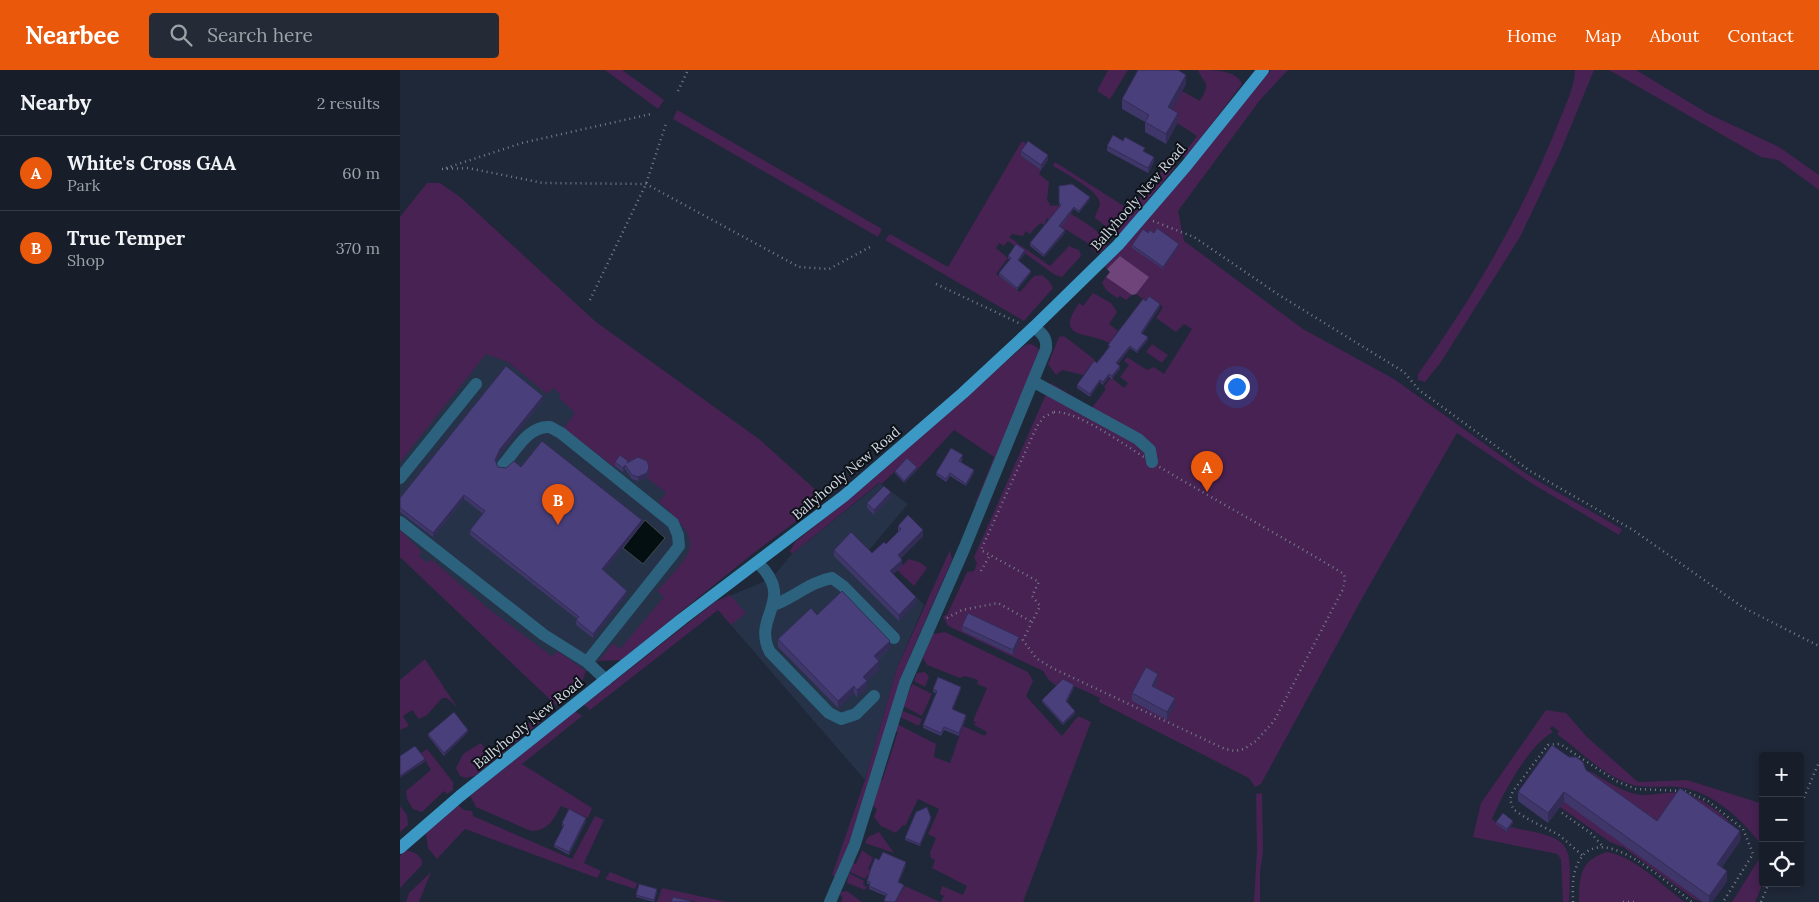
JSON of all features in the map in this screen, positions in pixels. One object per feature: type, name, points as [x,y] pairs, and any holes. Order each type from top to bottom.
[{"type":"main road","name":"Ballyhooly New Road","points":[[400,848],[606,680],[844,496],[1034,327],[1138,223],[1263,70]]},
{"type":"street","points":[[830,902],[855,844],[905,683],[1034,382],[1046,349],[1047,341],[1044,335],[1034,327]]},
{"type":"street","points":[[1034,382],[1138,439],[1150,450],[1152,462]]},
{"type":"street","points":[[400,478],[476,384]]},
{"type":"street","points":[[503,465],[532,431],[539,426],[550,427],[655,507],[673,523],[678,535],[679,546],[587,662]]},
{"type":"street","points":[[400,522],[544,635],[587,662],[606,680]]},
{"type":"street","points":[[758,563],[765,570],[776,588],[774,605],[766,624],[764,640],[770,652],[830,713],[841,720],[856,714],[874,696]]},
{"type":"street","points":[[774,605],[788,600],[817,580],[832,578],[844,586],[894,638]]},
{"type":"path","points":[[678,91],[688,70]]},
{"type":"path","points":[[651,114],[522,143],[442,169],[468,168],[543,183],[646,184],[798,267],[829,269],[870,248]]},
{"type":"path","points":[[590,300],[646,184],[666,124]]},
{"type":"path","points":[[1154,222],[1194,236],[1279,295],[1404,372],[1419,390],[1485,441],[1530,471],[1632,530],[1744,608],[1819,646]]},
{"type":"path","points":[[936,284],[1021,324]]},
{"type":"path","points":[[1054,412],[1064,412],[1123,444],[1344,574],[1345,579],[1274,721],[1256,741],[1244,749],[1235,751],[1225,749],[1052,668],[1036,658],[1023,640],[1040,606],[1032,596],[1039,582],[990,555],[981,550],[1037,426],[1044,417],[1054,412]]},
{"type":"path","points":[[981,571],[990,555]]},
{"type":"path","points":[[937,608],[947,613],[944,617],[945,619],[962,610],[998,602],[1032,622]]},
{"type":"path","points":[[1582,855],[1560,835],[1526,818],[1513,809],[1510,799],[1513,791],[1548,745],[1560,744],[1616,781],[1636,789],[1685,791],[1708,801],[1728,815],[1743,829],[1752,854],[1722,902]]},
{"type":"path","points":[[1804,798],[1819,762]]},
{"type":"path","points":[[1562,813],[1592,834],[1604,848]]},
{"type":"path","points":[[1573,902],[1574,872],[1582,855],[1596,848],[1614,848],[1626,853],[1692,902]]},
{"type":"path","points":[[1761,902],[1767,887]]},
{"type":"path","points":[[1623,902],[1637,902]]},
{"type":"shaded area","points":[[605,70],[622,70],[664,100],[658,109]]},
{"type":"shaded area","points":[[1108,70],[1128,70],[1110,99],[1097,91]]},
{"type":"shaded area","points":[[1198,70],[1230,73],[1239,79],[1242,84],[1186,158],[1182,156],[1197,136],[1168,117],[1182,91],[1200,101],[1206,90],[1206,84]]},
{"type":"shaded area","points":[[1271,70],[1288,70],[1260,100],[1178,211],[1184,241],[1303,329],[1394,379],[1531,477],[1622,529],[1619,535],[1531,483],[1457,433],[1365,593],[1261,784],[1255,787],[1249,778],[1099,702],[1100,698],[1063,681],[1059,688],[1049,680],[1043,671],[948,626],[943,616],[947,615],[967,572],[974,571],[977,563],[974,557],[1051,383],[1092,408],[1106,389],[1104,387],[1111,377],[1124,388],[1128,383],[1120,377],[1129,365],[1124,361],[1127,357],[1147,370],[1154,367],[1164,374],[1192,329],[1184,324],[1176,332],[1156,318],[1163,307],[1150,297],[1146,301],[1136,294],[1148,277],[1120,256],[1107,269],[1105,266]]},
{"type":"shaded area","points":[[1575,70],[1594,70],[1559,155],[1520,237],[1441,362],[1425,382],[1418,380],[1418,374],[1458,315],[1496,254],[1513,222],[1558,124],[1571,90]]},
{"type":"shaded area","points":[[1609,70],[1636,70],[1707,113],[1779,147],[1819,175],[1819,190],[1778,160],[1761,157]]},
{"type":"shaded area","points":[[677,110],[882,229],[878,237],[673,119]]},
{"type":"shaded area","points":[[1022,141],[1028,145],[1021,156],[1041,170],[1039,174],[1049,182],[1047,200],[1051,206],[1057,205],[1086,223],[1105,240],[1107,246],[1100,253],[1096,253],[1086,242],[1047,218],[1044,225],[1040,223],[1030,234],[1026,231],[1023,236],[1012,234],[1009,237],[1050,266],[1069,246],[1079,250],[1081,256],[1062,277],[1055,275],[1008,241],[1004,246],[999,243],[996,248],[1008,258],[996,274],[1020,292],[1034,276],[1042,275],[1053,288],[1024,321],[885,240],[890,234],[948,267]]},
{"type":"shaded area","points":[[1055,162],[1130,210],[1169,162],[1175,167],[1120,235],[1117,235],[1095,218],[1100,203],[1094,193],[1053,166]]},
{"type":"shaded area","points":[[427,183],[440,183],[460,197],[596,322],[759,439],[826,499],[751,555],[621,660],[599,661],[613,643],[620,649],[664,597],[657,591],[680,565],[687,555],[690,546],[689,538],[684,528],[659,502],[666,493],[647,478],[649,471],[628,466],[620,460],[614,467],[564,428],[575,413],[559,398],[561,395],[553,388],[547,394],[508,362],[486,354],[400,462],[400,217]]},
{"type":"shaded area","points":[[1120,256],[1149,277],[1136,294],[1132,295],[1106,277],[1110,272],[1107,269]]},
{"type":"shaded area","points":[[1106,277],[1132,295],[1126,300],[1120,296],[1117,298],[1106,290],[1102,283]]},
{"type":"shaded area","points":[[1093,293],[1111,303],[1117,312],[1109,324],[1118,331],[1109,343],[1077,333],[1070,324],[1072,315],[1079,303],[1083,306]]},
{"type":"shaded area","points":[[1064,336],[1095,360],[1083,375],[1062,370],[1056,375],[1048,364],[1059,337]]},
{"type":"shaded area","points":[[498,341],[751,555],[625,649],[599,661],[552,701],[400,557],[400,380]]},
{"type":"shaded area","points":[[1031,344],[1038,348],[1039,354],[977,505],[975,504],[994,457],[954,430],[917,470],[907,461],[881,484],[879,483],[792,554],[790,551],[795,542],[874,478],[1025,345]]},
{"type":"shaded area","points":[[1152,344],[1168,355],[1162,363],[1146,352]]},
{"type":"shaded area","points":[[880,483],[908,504],[869,550],[924,605],[897,668],[865,780],[718,610],[715,602],[763,582],[776,573],[792,554]]},
{"type":"shaded area","points":[[645,520],[665,538],[643,564],[623,548]]},
{"type":"shaded area","points":[[400,530],[422,552],[419,556],[428,563],[431,559],[490,610],[553,657],[557,651],[586,671],[580,687],[557,706],[400,557]]},
{"type":"shaded area","points":[[950,550],[952,560],[904,670],[870,781],[837,878],[832,875],[865,780],[897,668]]},
{"type":"shaded area","points":[[909,559],[921,563],[927,568],[914,586],[897,570]]},
{"type":"shaded area","points":[[730,595],[746,613],[731,625],[718,610],[590,710],[584,705],[715,602]]},
{"type":"shaded area","points":[[945,632],[1028,672],[1033,681],[1026,696],[1062,736],[1078,716],[1091,722],[1023,902],[941,902],[944,896],[940,894],[942,886],[963,895],[967,886],[932,868],[935,860],[931,858],[930,852],[936,838],[928,834],[939,809],[918,799],[905,826],[903,825],[896,833],[881,826],[874,817],[877,809],[873,806],[879,780],[882,781],[898,732],[895,731],[897,724],[936,744],[934,757],[950,763],[963,726],[985,736],[987,732],[974,725],[976,722],[973,721],[987,688],[977,684],[978,680],[965,676],[960,678],[927,665],[923,658],[933,634]]},
{"type":"shaded area","points":[[425,659],[457,707],[447,698],[442,698],[427,715],[419,719],[412,710],[403,716],[409,726],[400,730],[400,680]]},
{"type":"shaded area","points":[[925,672],[929,677],[925,687],[914,681],[917,673]]},
{"type":"shaded area","points":[[912,684],[932,694],[922,716],[903,706]]},
{"type":"shaded area","points":[[545,710],[549,715],[475,776],[466,778],[460,776],[456,768],[463,754],[481,743],[491,757]]},
{"type":"shaded area","points":[[1546,710],[1566,713],[1587,737],[1638,782],[1687,780],[1759,803],[1759,842],[1736,817],[1715,801],[1692,790],[1680,787],[1639,786],[1623,781],[1593,763],[1557,734],[1559,731],[1552,726],[1550,729],[1553,732],[1534,748],[1517,771],[1492,819],[1506,832],[1510,827],[1530,831],[1557,839],[1564,845],[1570,865],[1570,881],[1569,902],[1563,902],[1561,859],[1557,854],[1473,837],[1481,803]]},
{"type":"shaded area","points":[[575,711],[582,716],[522,764],[592,808],[588,818],[561,806],[553,820],[546,827],[531,831],[476,807],[470,796]]},
{"type":"shaded area","points":[[903,711],[922,719],[919,726],[900,717]]},
{"type":"shaded area","points":[[427,749],[453,782],[453,790],[447,794],[444,791],[422,812],[413,809],[407,799],[406,791],[431,770],[421,753]]},
{"type":"shaded area","points":[[1590,771],[1615,786],[1636,794],[1682,793],[1699,799],[1715,809],[1736,829],[1741,836],[1740,841],[1717,874],[1584,778]]},
{"type":"shaded area","points":[[1262,793],[1263,851],[1260,872],[1260,902],[1254,902],[1257,851],[1256,794]]},
{"type":"shaded area","points":[[1564,801],[1703,902],[1694,899],[1623,847],[1610,842],[1560,807]]},
{"type":"shaded area","points":[[458,805],[464,810],[472,811],[473,816],[572,859],[595,816],[604,820],[584,863],[601,871],[597,878],[465,829],[437,859],[428,848],[426,833]]},
{"type":"shaded area","points":[[400,806],[407,815],[408,825],[400,832]]},
{"type":"shaded area","points":[[879,832],[894,853],[865,843],[868,837]]},
{"type":"shaded area","points":[[406,850],[417,854],[422,860],[422,865],[400,888],[400,856]]},
{"type":"shaded area","points":[[862,850],[873,858],[868,869],[874,872],[871,877],[867,875],[865,879],[850,872],[853,863],[856,864]]},
{"type":"shaded area","points":[[1607,852],[1618,855],[1648,872],[1685,902],[1579,902],[1581,877],[1586,865],[1598,855]]},
{"type":"shaded area","points":[[1759,859],[1759,887],[1761,887],[1755,902],[1732,902]]},
{"type":"shaded area","points":[[431,872],[419,902],[406,902],[409,893]]},
{"type":"shaded area","points":[[610,872],[637,883],[635,889],[605,879]]},
{"type":"shaded area","points":[[849,873],[864,881],[863,885],[867,887],[865,890],[847,883]]},
{"type":"shaded area","points":[[905,886],[940,902],[896,902]]},
{"type":"shaded area","points":[[662,888],[727,902],[697,902],[673,897],[672,902],[657,902]]},
{"type":"shaded area","points":[[847,891],[862,902],[841,902],[843,898],[840,894],[841,892]]},
{"type":"building","points":[[1138,70],[1178,70],[1186,75],[1168,107],[1178,113],[1166,134],[1145,122],[1149,115],[1122,99]]},
{"type":"building","points":[[1113,135],[1123,141],[1125,137],[1145,148],[1143,151],[1154,157],[1148,168],[1107,146]]},
{"type":"building","points":[[1028,141],[1048,155],[1041,165],[1021,151]]},
{"type":"building","points":[[1072,184],[1090,197],[1079,211],[1074,207],[1059,226],[1065,230],[1044,255],[1030,243],[1061,205],[1059,203],[1059,186]]},
{"type":"building","points":[[1157,228],[1179,244],[1163,267],[1132,245],[1143,229],[1148,233],[1150,230],[1154,233]]},
{"type":"building","points":[[1016,244],[1025,250],[1018,260],[1031,271],[1017,288],[999,273],[1011,258],[1008,256]]},
{"type":"building","points":[[1149,296],[1160,304],[1141,333],[1148,337],[1137,351],[1130,346],[1116,363],[1120,366],[1112,376],[1109,374],[1103,382],[1100,380],[1090,394],[1077,385],[1094,361],[1097,363],[1110,346],[1108,345],[1143,299],[1146,301]]},
{"type":"building","points":[[506,366],[543,396],[500,449],[495,460],[498,467],[506,468],[514,461],[521,467],[542,441],[642,520],[602,569],[627,591],[593,634],[576,620],[579,617],[470,530],[485,511],[464,495],[433,533],[400,508],[400,498]]},
{"type":"building","points":[[951,448],[963,455],[959,461],[974,470],[966,484],[950,473],[946,479],[936,473]]},
{"type":"building","points":[[620,455],[628,461],[627,463],[638,457],[647,461],[649,467],[647,473],[638,477],[632,475],[625,465],[623,468],[615,462]]},
{"type":"building","points":[[907,458],[917,467],[904,481],[895,471]]},
{"type":"building","points":[[884,486],[891,492],[874,510],[867,503]]},
{"type":"building","points":[[908,515],[923,530],[898,555],[902,560],[890,571],[916,597],[899,615],[834,550],[851,532],[872,553],[884,542],[886,544],[901,529],[898,526]]},
{"type":"building","points":[[842,591],[890,641],[874,656],[879,661],[863,677],[867,681],[857,690],[854,686],[838,701],[778,639],[811,608],[817,615]]},
{"type":"building","points":[[968,613],[1019,637],[1013,650],[962,626]]},
{"type":"building","points":[[1146,667],[1158,674],[1152,686],[1175,698],[1167,712],[1132,693]]},
{"type":"building","points":[[938,677],[961,687],[952,709],[966,715],[959,733],[944,727],[941,733],[923,725],[937,691],[933,689]]},
{"type":"building","points":[[1063,679],[1074,685],[1066,701],[1075,711],[1063,723],[1042,700]]},
{"type":"building","points":[[454,712],[468,730],[444,753],[428,734]]},
{"type":"building","points":[[1552,745],[1569,757],[1576,757],[1583,762],[1586,770],[1657,821],[1680,788],[1740,831],[1717,864],[1727,871],[1709,896],[1564,792],[1548,813],[1518,792]]},
{"type":"building","points":[[415,746],[425,759],[400,776],[400,756]]},
{"type":"building","points":[[927,807],[931,818],[920,844],[905,838],[916,812]]},
{"type":"building","points":[[569,809],[586,818],[569,852],[554,845],[564,825],[562,823]]},
{"type":"building","points":[[1503,813],[1513,821],[1507,829],[1496,822]]},
{"type":"building","points":[[883,852],[906,862],[898,882],[904,885],[895,902],[884,900],[887,894],[869,886],[870,882],[867,881],[875,858],[879,860]]},
{"type":"building","points":[[639,884],[657,889],[654,900],[636,895]]},
{"type":"building","points":[[673,897],[691,901],[691,902],[671,902]]},
{"type":"place","name":"White's Cross GAA","points":[[1207,492]]},
{"type":"place","name":"True Temper","points":[[558,525]]}]
